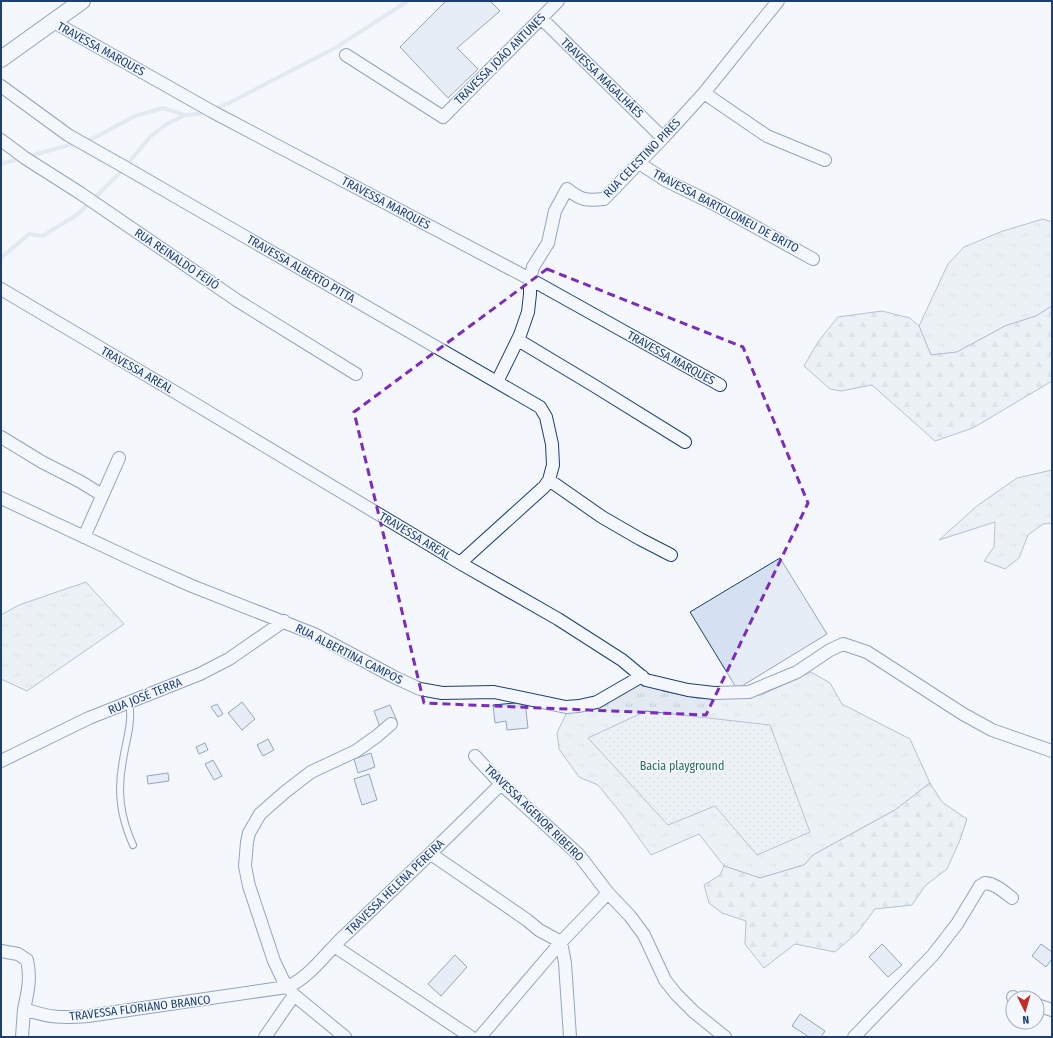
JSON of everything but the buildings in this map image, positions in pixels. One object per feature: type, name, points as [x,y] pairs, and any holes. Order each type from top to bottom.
[{"type":"main road","points":[[1,59],[52,21],[82,1]]},
{"type":"street","name":"TRAVESSA JOÃO ANTUNES","points":[[346,55],[443,117],[558,1]]},
{"type":"street","name":"RUA CELESTINO PIRES","points":[[497,382],[518,340],[528,312],[530,279],[533,267],[548,243],[555,211],[567,189],[578,198],[588,201],[604,199],[704,93],[778,1]]},
{"type":"street","name":"TRAVESSA MAGALHÃES","points":[[541,18],[663,138]]},
{"type":"street","name":"TRAVESSA MARQUES","points":[[52,21],[213,112],[530,279],[720,385]]},
{"type":"street","name":"TRAVESSA ALBERTO PITTA","points":[[1,86],[82,144],[540,407],[546,417],[552,444],[553,465],[549,480]]},
{"type":"street","points":[[704,93],[767,136],[825,160]]},
{"type":"street","name":"RUA REINALDO FEIJÓ","points":[[4,143],[238,301],[356,374]]},
{"type":"street","name":"TRAVESSA BARTOLOMEU DE BRITO","points":[[639,163],[666,180],[714,204],[813,259]]},
{"type":"street","name":"TRAVESSA AREAL","points":[[1,289],[460,563],[558,619],[622,660],[646,680],[688,690],[714,693],[749,692],[798,672],[830,650],[843,644],[867,652],[963,714],[992,730],[1052,751]]},
{"type":"street","points":[[518,340],[685,442]]},
{"type":"street","points":[[1,437],[42,462],[81,482],[102,495]]},
{"type":"street","points":[[84,537],[119,458]]},
{"type":"street","points":[[460,563],[544,487],[549,480],[602,517],[671,555]]},
{"type":"street","name":"RUA ALBERTINA CAMPOS","points":[[1,498],[140,564],[314,634],[396,678],[420,689],[442,693],[494,692],[566,707],[597,702],[642,676]]},
{"type":"street","name":"RUA JOSÉ TERRA","points":[[1,761],[89,718],[200,674],[229,659],[284,622]]},
{"type":"street","points":[[345,1037],[290,991],[274,961],[249,886],[245,866],[247,842],[249,833],[260,814],[284,792],[311,772],[356,752],[391,724]]},
{"type":"street","name":"TRAVESSA AGENOR RIBEIRO","points":[[475,756],[501,784],[579,855],[608,893],[630,916],[644,935],[665,980],[676,994],[694,1012],[725,1037]]},
{"type":"street","name":"TRAVESSA HELENA PEREIRA","points":[[290,991],[300,979],[431,854],[501,784]]},
{"type":"street","points":[[431,854],[527,920],[539,930],[561,942]]},
{"type":"street","points":[[854,1037],[933,955],[957,924],[980,886],[985,883],[990,883],[998,887],[1012,898]]},
{"type":"street","points":[[480,1037],[561,942],[608,893]]},
{"type":"street","points":[[561,942],[565,963],[570,1037]]},
{"type":"street","points":[[334,946],[471,1037]]},
{"type":"street","points":[[1,951],[18,954],[27,960],[29,987],[24,1009],[22,1037]]},
{"type":"street","points":[[265,1037],[290,991]]},
{"type":"street","name":"TRAVESSA FLORIANO BRANCO","points":[[24,1009],[37,1014],[58,1018],[88,1016],[290,991]]},
{"type":"lane","points":[[129,702],[131,712],[130,724],[122,762],[119,794],[124,824],[133,844]]},
{"type":"highlighted area","points":[[547,269],[743,347],[808,503],[706,715],[424,703],[354,412]]},
{"type":"green space","points":[[1043,219],[1052,222],[1052,306],[1036,316],[1005,326],[957,352],[931,355],[919,326],[948,264],[964,247],[1003,231]]},
{"type":"green space","points":[[1052,306],[1052,381],[973,428],[935,441],[872,385],[841,391],[830,389],[804,366],[818,342],[838,317],[882,311],[910,318],[919,326],[931,355],[957,352],[1005,326],[1036,316]]},
{"type":"green space","points":[[1052,470],[1052,523],[1043,524],[1028,535],[1019,558],[1005,569],[984,561],[994,547],[995,522],[939,540],[977,506],[1017,478]]},
{"type":"green space","points":[[86,582],[124,624],[27,691],[1,679],[1,615],[19,605]]},
{"type":"green space","points":[[811,672],[830,683],[842,704],[910,739],[930,783],[895,810],[813,855],[804,865],[760,878],[724,866],[699,834],[651,855],[621,813],[598,785],[579,777],[559,749],[557,733],[567,712],[646,680],[663,691],[697,698],[731,698],[761,695]]},
{"type":"green space","name":"Bacia playground","points":[[646,711],[770,725],[810,832],[757,855],[715,806],[668,825],[588,738]]},
{"type":"green space","points":[[930,783],[942,802],[967,819],[960,840],[947,869],[925,886],[912,905],[875,909],[858,932],[835,952],[795,944],[764,968],[745,944],[746,921],[722,913],[709,903],[704,885],[720,875],[724,866],[760,878],[804,865],[813,855],[895,810]]},
{"type":"waterway","points":[[214,109],[231,102],[335,48],[408,1]]},
{"type":"waterway","points":[[84,141],[92,139],[135,116],[163,108],[185,115],[199,114],[207,111]]},
{"type":"waterway","points":[[1,258],[29,234],[43,236],[78,214],[118,175],[151,136],[167,124],[185,115]]},
{"type":"waterway","points":[[1,164],[76,143]]}]
